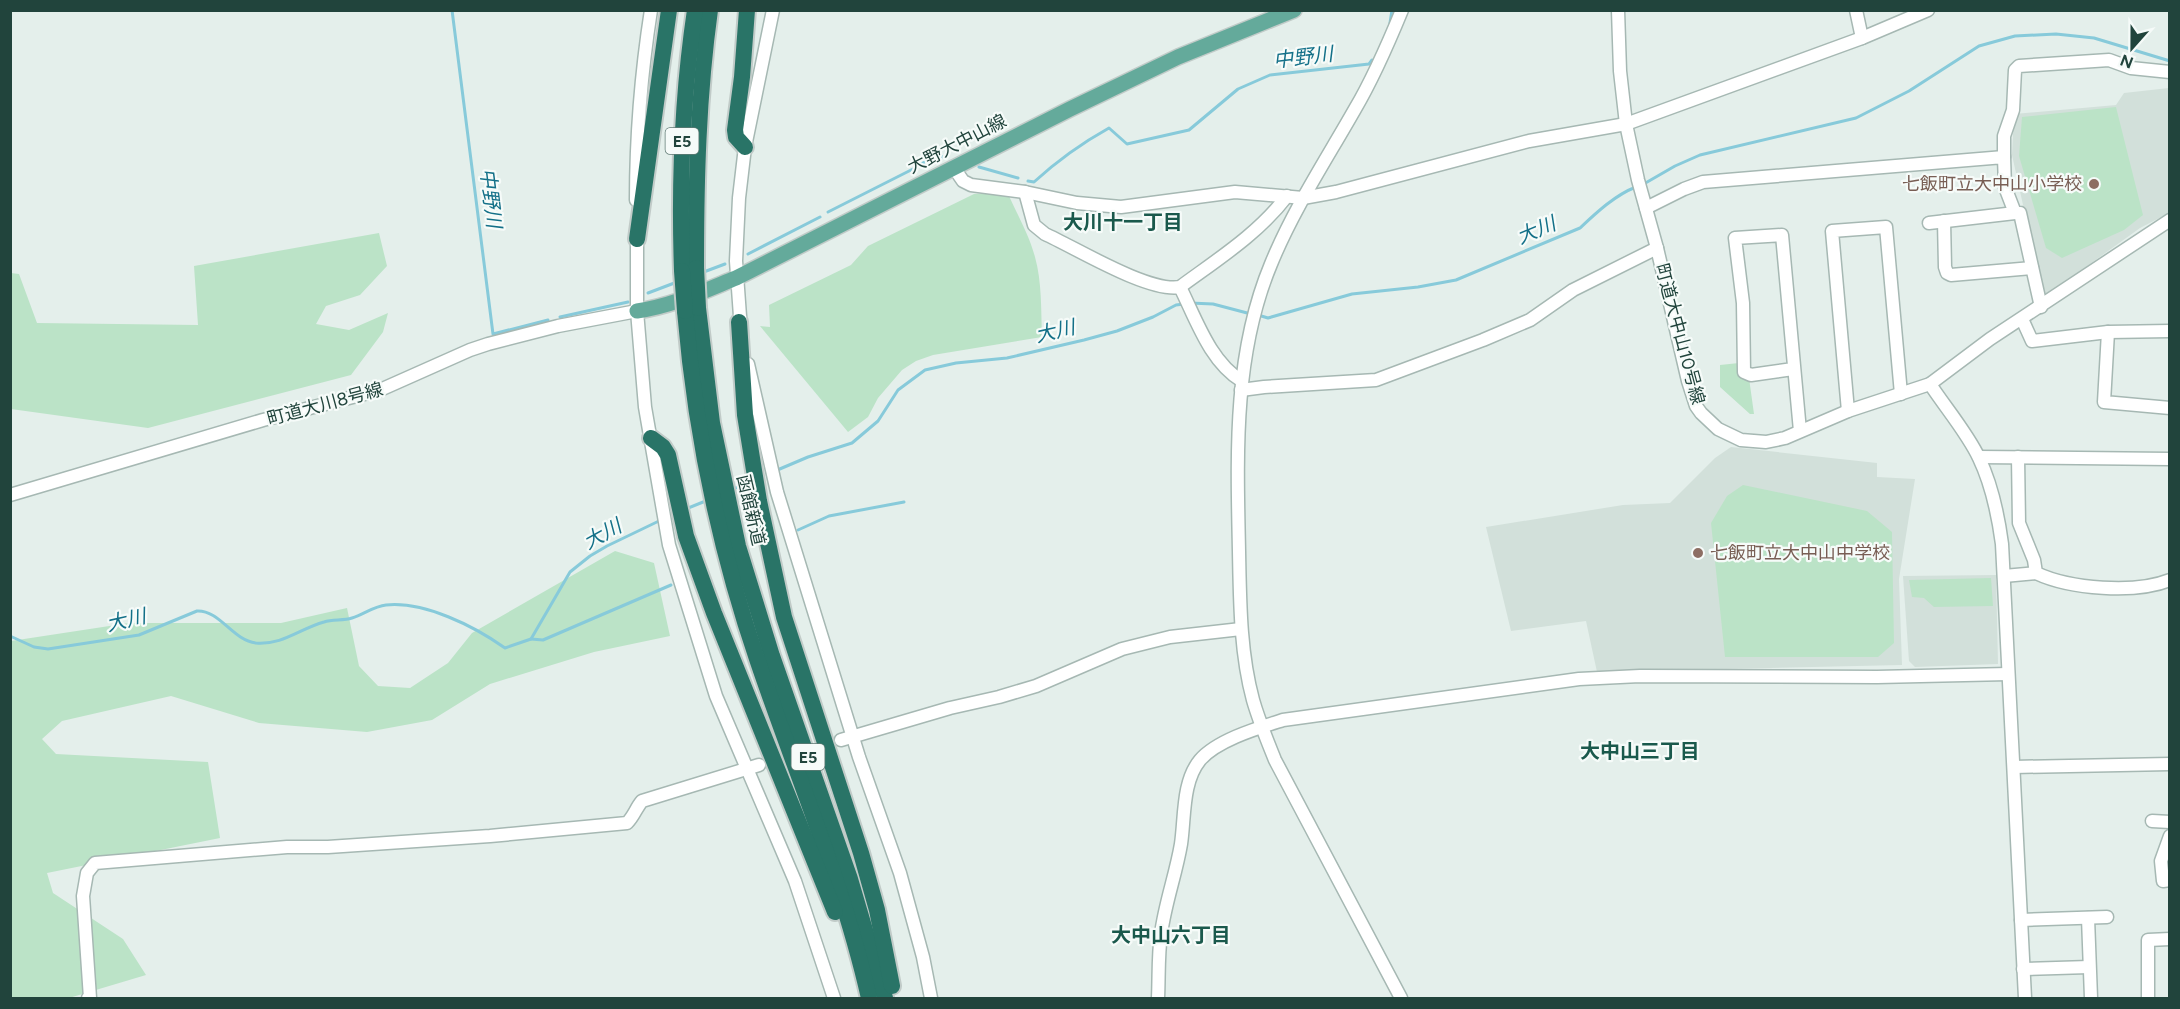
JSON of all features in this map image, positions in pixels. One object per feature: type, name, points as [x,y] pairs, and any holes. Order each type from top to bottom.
[{"type":"highway","points":[[637,239],[669,10]]},
{"type":"highway","name":"函館新道","points":[[695,10],[686,79],[681,201],[691,310],[712,423],[717,487],[758,662],[837,882],[869,999]]},
{"type":"highway","name":"函館新道","points":[[689,269],[702,80],[710,10]]},
{"type":"highway","points":[[745,147],[736,137],[735,130],[747,10]]},
{"type":"highway","points":[[739,322],[745,415],[762,467],[759,501],[784,617],[861,853],[877,910],[895,999]]},
{"type":"highway","points":[[651,438],[663,447],[668,455],[686,536],[714,613],[834,908],[864,999]]},
{"type":"highway","name":"函館新道","points":[[724,519],[748,582],[850,879],[885,999]]},
{"type":"main road","name":"大野大中山線","points":[[637,311],[692,296],[736,278],[1178,57],[1294,10]]},
{"type":"street","points":[[651,10],[638,112],[636,150],[637,311],[645,407],[663,514],[669,545],[716,696],[753,766],[795,881],[834,999]]},
{"type":"street","points":[[739,322],[736,237],[745,147],[767,49],[773,10]]},
{"type":"street","points":[[1401,999],[1275,760],[1262,727],[1253,700],[1241,629],[1238,518],[1241,386],[1256,307],[1270,265],[1304,198],[1382,60],[1402,10]]},
{"type":"street","name":"町道大中山10号線","points":[[1618,10],[1620,71],[1626,124],[1688,381],[1696,406],[1701,413],[1718,429],[1741,440],[1766,442],[1785,438],[1848,411],[1930,384],[2169,220]]},
{"type":"street","points":[[1856,10],[1862,38]]},
{"type":"street","points":[[954,168],[963,181],[971,185],[1025,192],[1077,203],[1121,207],[1235,192],[1304,198],[1336,192],[1529,141],[1626,124],[1862,38],[1928,10]]},
{"type":"street","points":[[2016,213],[2005,187],[2004,136],[2013,110],[2015,70],[2019,66],[2109,60],[2131,68],[2169,72]]},
{"type":"street","points":[[1644,204],[1703,183],[2004,157]]},
{"type":"street","points":[[1025,192],[1034,225],[1045,234],[1156,286],[1170,289],[1185,297],[1219,362],[1241,386],[1264,387],[1376,380],[1530,320],[1573,290],[1657,248]]},
{"type":"street","points":[[1185,297],[1264,222],[1287,196]]},
{"type":"street","points":[[1929,222],[2020,213],[2041,306]]},
{"type":"street","points":[[1944,221],[1945,267],[1951,275],[2032,268]]},
{"type":"street","points":[[1848,411],[1832,231],[1886,227],[1901,394]]},
{"type":"street","points":[[1794,369],[1751,375],[1744,372],[1743,303],[1735,238],[1782,235],[1800,431]]},
{"type":"street","name":"町道大川8号線","points":[[10,495],[253,423],[380,390],[488,344],[558,326],[637,311]]},
{"type":"street","points":[[2022,319],[2032,341],[2108,332],[2169,331]]},
{"type":"street","points":[[2108,332],[2104,402],[2169,408]]},
{"type":"street","points":[[1930,384],[1979,457],[1999,521],[2004,576],[2025,999]]},
{"type":"street","points":[[1979,457],[2169,459]]},
{"type":"street","points":[[2018,457],[2019,523],[2034,560],[2036,573]]},
{"type":"street","points":[[762,467],[777,492],[846,738],[900,873],[923,957],[931,999]]},
{"type":"street","points":[[2004,576],[2036,573],[2051,580],[2109,588],[2130,588],[2169,580]]},
{"type":"street","points":[[846,738],[1036,686],[1122,649],[1170,637],[1241,629]]},
{"type":"street","points":[[1158,999],[1161,935],[1178,862],[1191,774],[1201,759],[1218,746],[1262,727],[1282,720],[1579,679],[1640,676],[1877,677],[2008,674]]},
{"type":"street","points":[[2014,767],[2169,764]]},
{"type":"street","points":[[88,999],[90,998],[83,896],[87,873],[95,863],[287,847],[328,847],[490,836],[627,823],[642,801],[753,766]]},
{"type":"street","points":[[2152,821],[2169,822]]},
{"type":"street","points":[[2169,836],[2161,861],[2163,881],[2169,880]]},
{"type":"street","points":[[2021,920],[2107,917]]},
{"type":"street","points":[[2088,918],[2091,999]]},
{"type":"street","points":[[2148,999],[2148,940],[2169,939]]},
{"type":"street","points":[[2023,969],[2089,967]]},
{"type":"shaded area","name":"七飯町立大中山小学校","points":[[2169,88],[2169,213],[2140,228],[2047,295],[2042,291],[2012,155],[2014,114],[2116,105],[2124,93]]},
{"type":"shaded area","name":"七飯町立大中山中学校","points":[[1731,447],[1877,463],[1877,477],[1915,479],[1899,579],[1902,665],[1597,672],[1586,621],[1511,631],[1486,527],[1623,505],[1670,503],[1715,458]]},
{"type":"shaded area","points":[[1996,575],[1998,664],[1915,667],[1909,661],[1903,576]]},
{"type":"green space","points":[[2116,107],[2143,215],[2124,230],[2062,258],[2046,248],[2019,156],[2022,117]]},
{"type":"green space","points":[[993,193],[1009,196],[1033,249],[1040,286],[1042,337],[933,355],[916,361],[902,370],[878,398],[868,417],[848,432],[760,326],[770,327],[769,305],[851,265],[868,246],[974,194]]},
{"type":"green space","points":[[379,233],[387,266],[360,295],[326,306],[316,324],[349,330],[388,313],[383,332],[351,375],[148,428],[11,409],[11,273],[19,274],[37,323],[198,325],[194,266]]},
{"type":"green space","points":[[1739,363],[1741,378],[1749,378],[1754,414],[1750,414],[1720,387],[1720,365]]},
{"type":"green space","points":[[1743,485],[1867,511],[1892,532],[1894,643],[1878,657],[1725,657],[1711,523],[1727,496]]},
{"type":"green space","points":[[615,551],[654,563],[670,636],[594,652],[490,684],[432,720],[367,732],[259,723],[171,696],[62,721],[42,739],[56,754],[208,762],[220,838],[47,873],[53,893],[123,939],[146,975],[69,998],[11,998],[11,641],[129,623],[281,623],[347,608],[359,666],[378,686],[410,688],[448,663],[472,633]]},
{"type":"green space","points":[[1991,578],[1993,606],[1934,607],[1924,598],[1912,597],[1909,580]]},
{"type":"waterway","name":"中野川","points":[[452,10],[493,334],[548,320]]},
{"type":"waterway","name":"中野川","points":[[1390,23],[1392,10]]},
{"type":"waterway","name":"大川","points":[[1642,185],[1700,155],[1856,118],[1909,91],[1979,46],[2015,36],[2056,34],[2094,38],[2170,61]]},
{"type":"waterway","name":"中野川","points":[[1028,181],[1034,182],[1070,153],[1109,128],[1127,144],[1189,130],[1238,89],[1270,75],[1369,64],[1372,60]]},
{"type":"waterway","name":"中野川","points":[[921,164],[936,156],[944,157]]},
{"type":"waterway","name":"中野川","points":[[979,167],[1018,178]]},
{"type":"waterway","name":"中野川","points":[[828,212],[913,169]]},
{"type":"waterway","name":"大川","points":[[1258,315],[1268,318],[1352,294],[1418,287],[1456,280],[1580,228],[1613,200],[1636,187]]},
{"type":"waterway","name":"中野川","points":[[748,254],[820,217]]},
{"type":"waterway","name":"中野川","points":[[701,273],[725,264]]},
{"type":"waterway","name":"中野川","points":[[648,293],[677,282]]},
{"type":"waterway","name":"中野川","points":[[560,317],[628,302]]},
{"type":"waterway","name":"大川","points":[[1190,303],[1213,304],[1251,314]]},
{"type":"waterway","name":"大川","points":[[775,471],[808,457],[852,443],[878,421],[898,390],[925,370],[956,363],[1007,358],[1084,340],[1117,331],[1176,305],[1184,304]]},
{"type":"waterway","name":"大川","points":[[731,490],[749,482]]},
{"type":"waterway","name":"大川","points":[[686,509],[708,500]]},
{"type":"waterway","points":[[798,530],[829,516],[904,502]]},
{"type":"waterway","name":"大川","points":[[10,636],[34,647],[48,649],[139,635],[197,611],[213,615],[248,641],[266,643],[283,639],[324,622],[352,618],[386,605],[401,605],[432,611],[448,617],[479,631],[505,648],[531,639],[570,572],[607,546],[661,520]]},
{"type":"waterway","points":[[531,639],[543,640],[671,585]]},
{"type":"tunnel","points":[[767,762],[841,740]]},
{"type":"place","name":"七飯町立大中山小学校","points":[[2094,184]]},
{"type":"place","name":"七飯町立大中山中学校","points":[[1698,553]]},
{"type":"district","name":"大川十一丁目","points":[[1123,222]]},
{"type":"district","name":"大中山三丁目","points":[[1640,751]]},
{"type":"district","name":"大中山六丁目","points":[[1171,935]]}]
